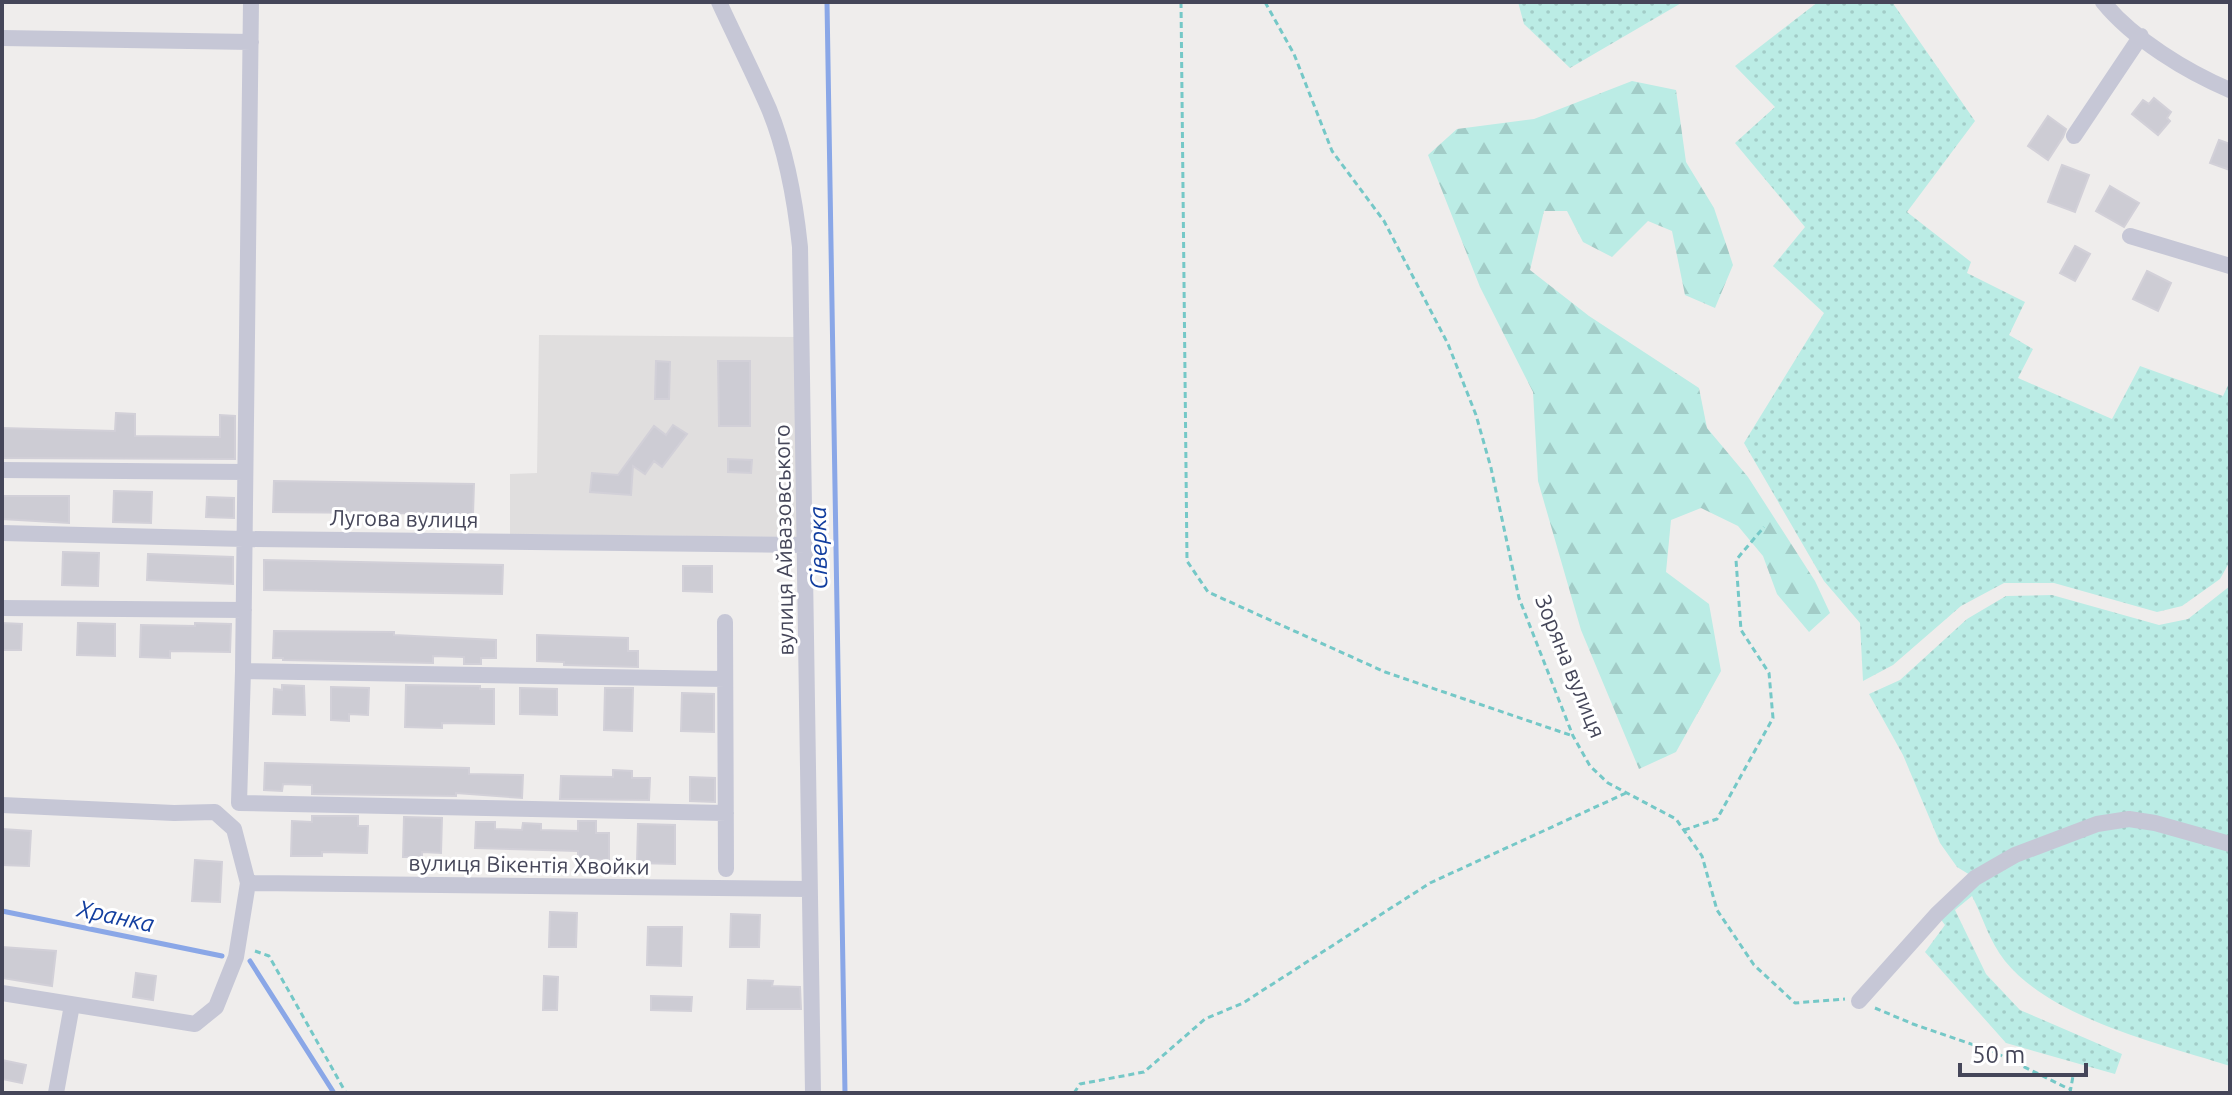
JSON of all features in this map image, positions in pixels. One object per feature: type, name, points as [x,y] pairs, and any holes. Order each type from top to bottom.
[{"type":"street","points":[[251,2],[239,803],[726,813]]},
{"type":"street","name":"вулиця Айвазовського","points":[[719,2],[769,110],[796,201],[800,247],[813,1093]]},
{"type":"street","points":[[2103,2],[2141,36],[2190,71],[2230,90]]},
{"type":"street","points":[[2074,136],[2141,36]]},
{"type":"street","points":[[2,38],[251,42]]},
{"type":"street","points":[[2130,236],[2230,266]]},
{"type":"street","points":[[2,470],[245,472]]},
{"type":"street","name":"Лугова вулиця","points":[[2,533],[806,545]]},
{"type":"street","points":[[2,608],[244,610]]},
{"type":"street","points":[[725,622],[726,869]]},
{"type":"street","points":[[243,671],[725,679]]},
{"type":"street","points":[[2,805],[215,812],[234,829],[248,883],[236,957],[216,1007],[195,1024],[2,993]]},
{"type":"street","points":[[1859,1001],[1937,914],[1975,878],[2015,855],[2097,824],[2129,819],[2230,844]]},
{"type":"street","name":"вулиця Вікентія Хвойки","points":[[248,883],[808,889]]},
{"type":"street","points":[[56,1093],[72,1005]]},
{"type":"path","points":[[1181,2],[1187,561],[1208,592],[1385,672],[1573,736]]},
{"type":"path","name":"Зоряна вулиця","points":[[1265,2],[1294,54],[1332,151],[1384,221],[1448,344],[1476,415],[1491,468],[1519,598],[1573,736],[1590,766],[1608,783],[1676,819],[1702,856],[1717,910],[1754,965],[1795,1003],[1840,999],[1859,1001]]},
{"type":"path","points":[[1684,830],[1717,819],[1773,718],[1769,673],[1741,630],[1736,560],[1764,527]]},
{"type":"path","points":[[1074,1093],[1080,1084],[1144,1072],[1205,1019],[1243,1003],[1430,883],[1626,793]]},
{"type":"path","points":[[238,943],[269,956],[346,1093]]},
{"type":"path","points":[[1859,1001],[1913,1024],[1994,1052],[2070,1091],[2073,1076]]},
{"type":"shaded area","points":[[539,335],[796,337],[797,537],[510,534],[510,474],[537,473]]},
{"type":"green space","points":[[1518,2],[1683,2],[1570,68],[1524,24]]},
{"type":"green space","points":[[1818,2],[1892,2],[1975,121],[1907,212],[1971,262],[1967,273],[2025,302],[2009,335],[2033,349],[2018,378],[2112,419],[2140,366],[2223,396],[2230,381],[2230,561],[2220,579],[2182,606],[2157,612],[2054,583],[2004,583],[1961,606],[1893,665],[1863,681],[1860,623],[1824,581],[1744,443],[1824,313],[1773,266],[1805,227],[1735,143],[1775,107],[1735,66]]},
{"type":"green space","points":[[1632,81],[1676,90],[1686,162],[1714,208],[1733,265],[1715,308],[1685,295],[1672,231],[1648,221],[1612,257],[1583,242],[1567,211],[1544,211],[1530,270],[1589,316],[1699,388],[1707,428],[1748,477],[1815,581],[1830,613],[1809,632],[1777,594],[1763,556],[1738,526],[1701,508],[1671,520],[1666,572],[1709,604],[1721,671],[1676,752],[1639,769],[1581,630],[1538,481],[1533,392],[1480,287],[1428,155],[1457,129],[1534,119]]},
{"type":"green space","points":[[2230,586],[2230,1066],[2109,1027],[2050,999],[2005,961],[1990,937],[1972,896],[1955,910],[1986,974],[2020,1010],[2122,1054],[2115,1074],[2006,1043],[1925,952],[1945,925],[1937,914],[1975,878],[1957,867],[1940,843],[1903,755],[1869,694],[1900,680],[1967,619],[2006,596],[2052,595],[2159,625],[2188,619]]},
{"type":"building","points":[[2154,98],[2171,112],[2167,118],[2170,121],[2158,135],[2132,114],[2143,100],[2149,104]]},
{"type":"building","points":[[2048,116],[2066,129],[2048,160],[2028,146]]},
{"type":"building","points":[[2219,140],[2230,144],[2230,170],[2210,163]]},
{"type":"building","points":[[2062,165],[2089,175],[2075,212],[2048,202]]},
{"type":"building","points":[[2110,186],[2139,203],[2124,227],[2096,211]]},
{"type":"building","points":[[2075,246],[2090,254],[2075,281],[2060,273]]},
{"type":"building","points":[[2147,271],[2171,283],[2158,311],[2133,299]]},
{"type":"building","points":[[656,361],[670,362],[669,399],[655,399]]},
{"type":"building","points":[[718,361],[750,361],[750,426],[719,426]]},
{"type":"building","points":[[116,413],[135,414],[135,436],[220,437],[220,415],[235,416],[235,459],[2,458],[2,428],[115,431]]},
{"type":"building","points":[[673,425],[687,434],[662,467],[654,461],[645,474],[633,466],[631,495],[590,492],[592,473],[618,475],[654,426],[666,435]]},
{"type":"building","points":[[728,459],[752,460],[751,473],[728,472]]},
{"type":"building","points":[[274,481],[474,484],[473,514],[273,512]]},
{"type":"building","points":[[114,491],[152,492],[151,523],[113,522]]},
{"type":"building","points":[[2,496],[69,496],[69,523],[2,519]]},
{"type":"building","points":[[207,497],[234,498],[234,518],[206,517]]},
{"type":"building","points":[[63,552],[99,553],[98,586],[62,585]]},
{"type":"building","points":[[148,554],[233,557],[233,584],[147,580]]},
{"type":"building","points":[[264,560],[503,565],[502,594],[264,590]]},
{"type":"building","points":[[683,566],[712,566],[712,592],[683,591]]},
{"type":"building","points":[[2,623],[22,624],[21,650],[2,650]]},
{"type":"building","points":[[78,623],[115,624],[115,656],[77,655]]},
{"type":"building","points":[[195,623],[231,624],[230,652],[170,651],[170,658],[140,657],[141,625],[195,626]]},
{"type":"building","points":[[274,631],[394,632],[394,635],[496,640],[496,658],[481,658],[481,664],[464,664],[464,657],[433,656],[433,663],[283,660],[273,658]]},
{"type":"building","points":[[537,635],[628,638],[628,651],[638,651],[638,667],[537,661]]},
{"type":"building","points":[[282,685],[304,686],[305,715],[273,714],[274,689],[282,690]]},
{"type":"building","points":[[406,685],[494,689],[494,724],[442,723],[442,728],[405,727]]},
{"type":"building","points":[[331,687],[369,688],[368,715],[349,714],[349,721],[331,720]]},
{"type":"building","points":[[520,688],[557,689],[557,715],[520,714]]},
{"type":"building","points":[[605,688],[633,688],[632,731],[604,730]]},
{"type":"building","points":[[682,693],[714,694],[714,732],[681,731]]},
{"type":"building","points":[[265,763],[469,768],[469,774],[523,775],[522,798],[456,793],[456,796],[312,794],[312,785],[283,784],[282,791],[264,790]]},
{"type":"building","points":[[613,770],[632,771],[632,778],[650,778],[649,800],[560,799],[561,776],[613,777]]},
{"type":"building","points":[[690,777],[715,778],[715,802],[690,801]]},
{"type":"building","points":[[312,816],[358,816],[358,826],[368,826],[367,853],[322,852],[322,856],[291,856],[292,821],[312,822]]},
{"type":"building","points":[[404,817],[442,818],[441,853],[422,852],[422,857],[403,857]]},
{"type":"building","points":[[578,821],[596,821],[596,833],[609,833],[609,860],[578,859],[578,851],[475,848],[476,822],[495,822],[495,829],[522,830],[523,823],[541,824],[541,830],[578,831]]},
{"type":"building","points":[[638,824],[675,825],[675,864],[637,863]]},
{"type":"building","points":[[2,829],[31,831],[29,866],[2,865]]},
{"type":"building","points":[[195,860],[222,862],[220,902],[192,901]]},
{"type":"building","points":[[550,912],[577,913],[576,947],[549,947]]},
{"type":"building","points":[[731,914],[760,915],[759,947],[730,947]]},
{"type":"building","points":[[648,927],[682,927],[681,966],[647,965]]},
{"type":"building","points":[[2,947],[56,951],[52,986],[2,978]]},
{"type":"building","points":[[136,973],[156,976],[153,1000],[133,997]]},
{"type":"building","points":[[544,976],[558,977],[557,1010],[543,1010]]},
{"type":"building","points":[[748,980],[773,981],[772,986],[800,987],[801,1009],[747,1009]]},
{"type":"building","points":[[651,996],[692,997],[691,1011],[651,1010]]},
{"type":"building","points":[[2,1060],[26,1065],[22,1083],[2,1079]]},
{"type":"waterway","name":"Сіверка","points":[[827,2],[845,1093]]},
{"type":"waterway","name":"Хранка","points":[[2,911],[222,956]]},
{"type":"waterway","name":"Хранка","points":[[250,961],[334,1093]]}]
